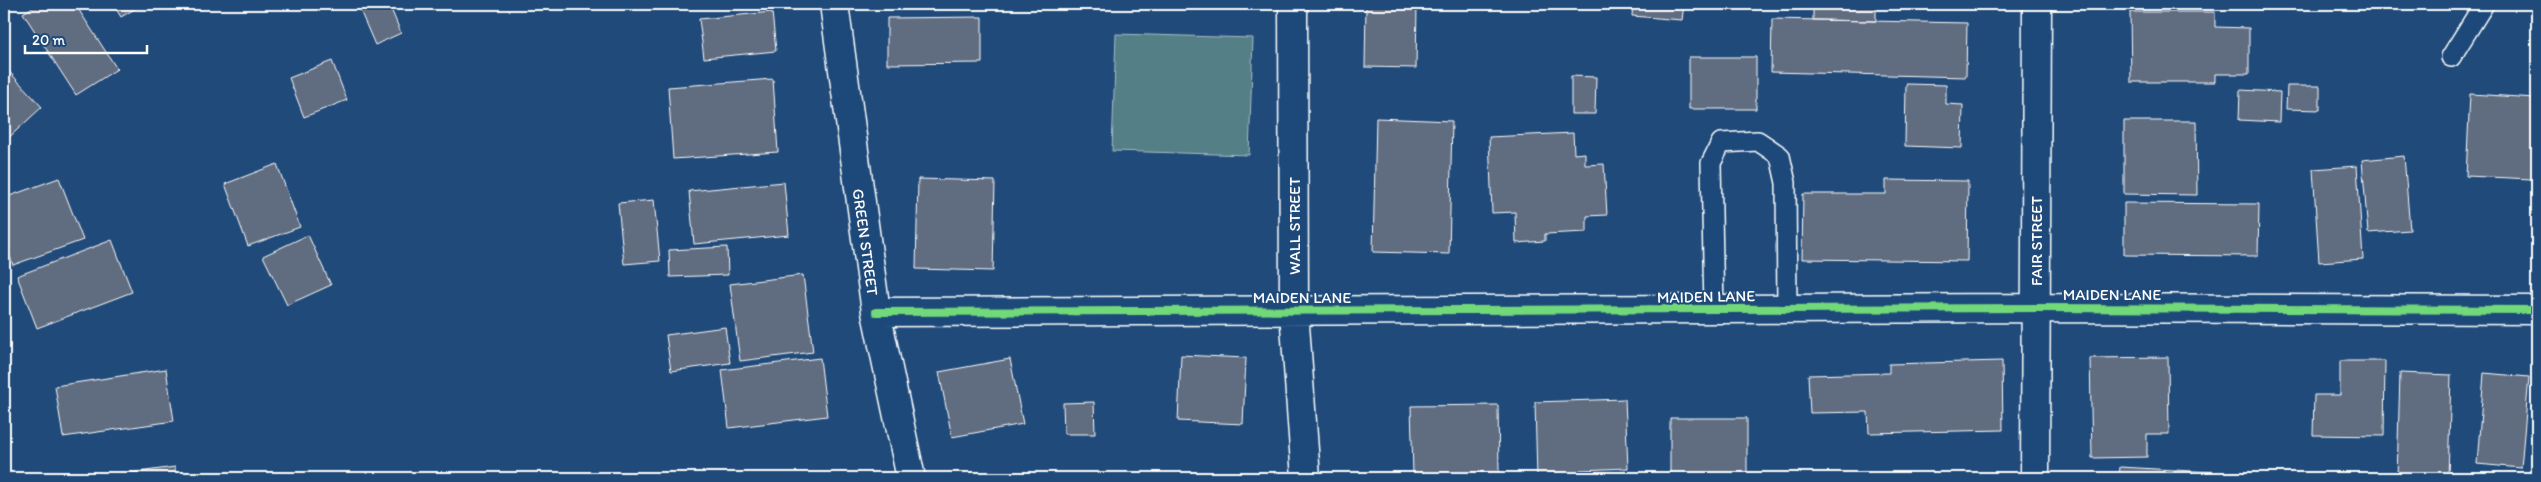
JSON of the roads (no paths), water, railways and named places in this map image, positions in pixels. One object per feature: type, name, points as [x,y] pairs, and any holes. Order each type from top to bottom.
[{"type":"street","name":"GREEN STREET","points":[[834,4],[876,312],[911,478]]},
{"type":"street","name":"WALL STREET","points":[[1293,4],[1294,311],[1306,478]]},
{"type":"street","name":"FAIR STREET","points":[[2035,478],[2037,4]]},
{"type":"street","name":"MAIDEN LANE","points":[[876,312],[1714,310],[1787,308],[2537,310]]},
{"type":"lane","points":[[2451,57],[2484,4]]},
{"type":"lane","points":[[1714,310],[1711,163],[1721,142],[1758,141],[1780,156],[1786,183],[1787,308]]}]
